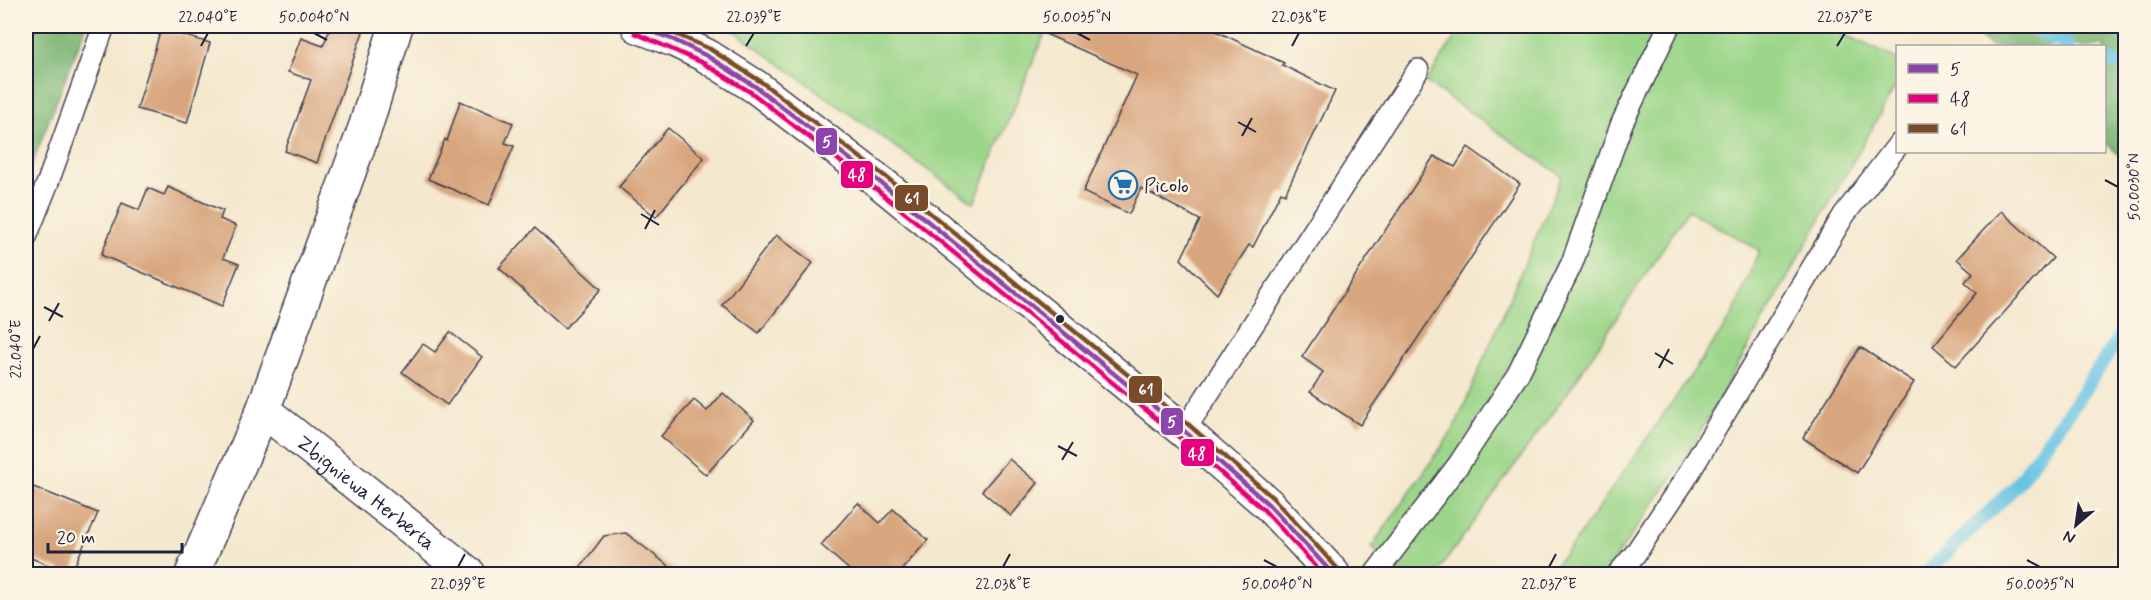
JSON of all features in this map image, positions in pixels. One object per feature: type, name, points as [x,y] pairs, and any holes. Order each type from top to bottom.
[{"type":"street","points":[[192,574],[263,410],[366,125],[396,26]]},
{"type":"street","points":[[638,26],[707,56],[756,87],[934,226],[1184,431],[1268,504],[1333,574]]},
{"type":"street","name":"Zbigniewa Herberta","points":[[263,410],[469,574]]},
{"type":"lane","points":[[26,237],[104,26]]},
{"type":"lane","points":[[1375,574],[1459,464],[1518,374],[1572,263],[1622,123],[1669,26]]},
{"type":"lane","points":[[1184,431],[1418,70]]},
{"type":"lane","points":[[1618,574],[1635,554],[1684,481],[1844,215],[1896,148]]},
{"type":"green space","points":[[26,26],[86,26],[26,179]]},
{"type":"green space","points":[[721,26],[1048,26],[974,203],[734,31]]},
{"type":"green space","points":[[1462,26],[1826,26],[1896,59],[1896,86],[1683,462],[1604,574],[1548,574],[1574,543],[1733,315],[1759,250],[1688,210],[1572,386],[1436,574],[1392,574],[1372,546],[1454,429],[1562,176],[1426,82]]},
{"type":"green space","points":[[1966,26],[2097,26],[2125,34],[2125,160],[2106,143],[2106,45],[1990,45]]},
{"type":"building","points":[[331,26],[365,26],[317,163],[285,151],[311,80],[288,72],[301,38],[323,46]]},
{"type":"building","points":[[1028,26],[1205,26],[1284,63],[1282,65],[1335,91],[1285,194],[1281,192],[1253,247],[1249,245],[1217,294],[1181,259],[1200,220],[1141,188],[1129,214],[1083,192],[1137,75]]},
{"type":"building","points":[[161,29],[210,43],[187,123],[137,109]]},
{"type":"building","points":[[460,101],[513,123],[505,143],[514,146],[489,205],[428,179],[445,139],[447,141]]},
{"type":"building","points":[[668,128],[704,158],[656,217],[619,187]]},
{"type":"building","points":[[1468,147],[1520,184],[1360,425],[1310,392],[1323,372],[1302,357],[1434,156],[1455,167]]},
{"type":"building","points":[[168,187],[223,211],[220,219],[236,226],[223,258],[239,264],[222,306],[101,255],[122,203],[139,210],[148,188],[164,195]]},
{"type":"building","points":[[2001,211],[2053,258],[1956,366],[1933,346],[1977,293],[1965,282],[1973,273],[1957,259]]},
{"type":"building","points":[[535,228],[601,289],[565,328],[499,268]]},
{"type":"building","points":[[776,235],[813,263],[759,333],[722,305]]},
{"type":"building","points":[[450,332],[482,357],[447,405],[402,372],[423,344],[435,352]]},
{"type":"building","points":[[1860,347],[1914,382],[1857,473],[1803,438]]},
{"type":"building","points":[[723,393],[754,420],[706,475],[661,436],[694,400],[707,411]]},
{"type":"building","points":[[1009,459],[1038,483],[1011,516],[982,491]]},
{"type":"building","points":[[26,484],[98,513],[71,574],[26,556]]},
{"type":"building","points":[[858,503],[880,523],[893,509],[928,540],[898,574],[854,574],[821,545]]},
{"type":"building","points":[[626,533],[679,574],[575,574],[604,536]]},
{"type":"waterway","points":[[2029,26],[2066,45]]},
{"type":"waterway","points":[[2106,60],[2126,66]]},
{"type":"waterway","points":[[1925,574],[2014,488],[2126,328]]},
{"type":"transit line","name":"5","points":[[638,26],[707,56],[756,87],[881,183],[1184,431],[1268,504],[1333,574]]},
{"type":"transit line","name":"61","points":[[657,26],[710,49],[760,81],[886,177],[1189,425],[1273,498],[1338,569]]},
{"type":"transit line","name":"48","points":[[635,33],[703,63],[752,93],[876,189],[1179,437],[1263,509],[1323,574]]},
{"type":"place","name":"Picolo","points":[[1123,185]]}]
